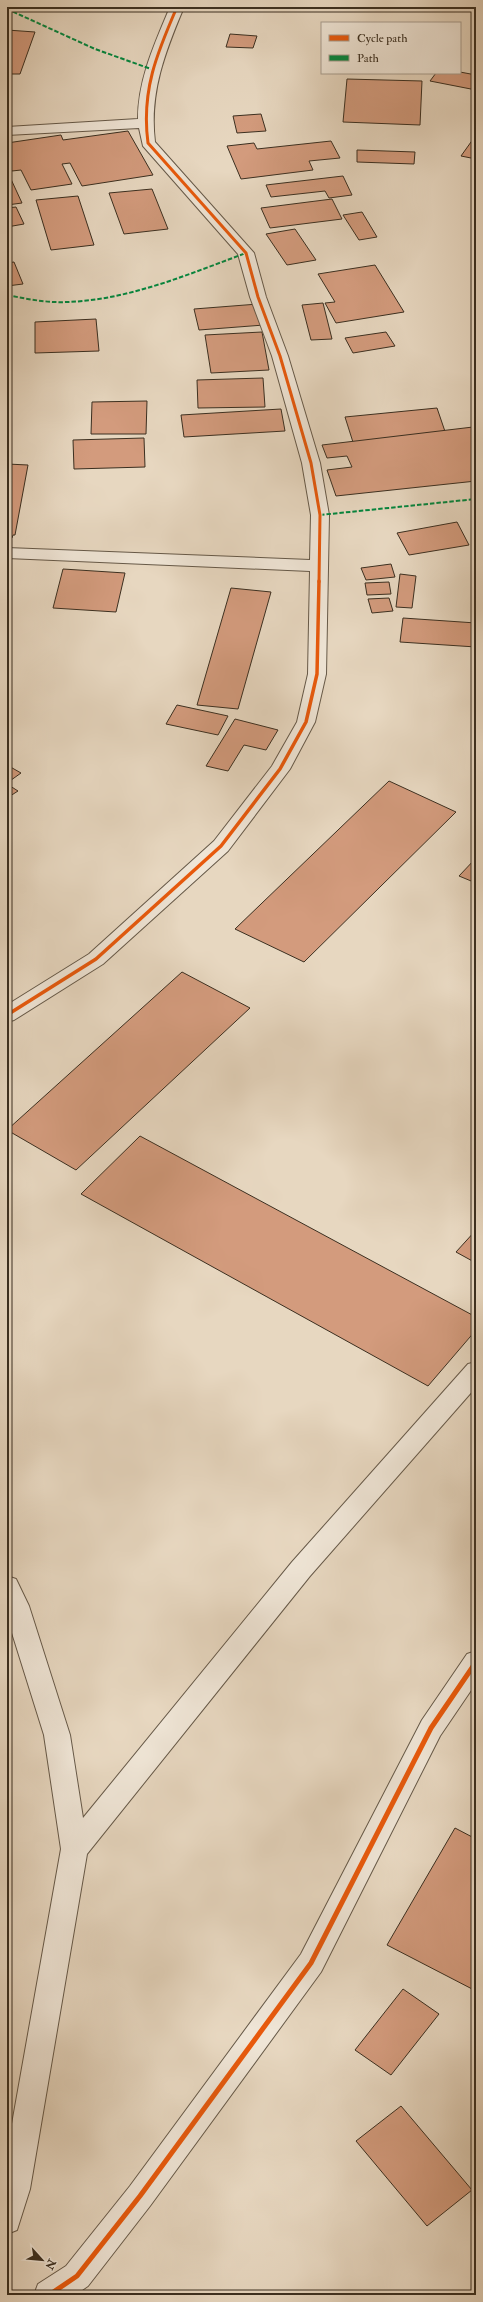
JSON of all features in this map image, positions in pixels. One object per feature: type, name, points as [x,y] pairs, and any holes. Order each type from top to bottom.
[{"type":"street","points":[[7,1015],[102,953],[221,846],[280,769],[306,722],[317,674],[320,515],[311,463],[280,356],[258,297],[246,253],[148,143],[144,123],[151,69],[177,7]]},
{"type":"street","points":[[7,131],[144,123]]},
{"type":"street","points":[[7,553],[319,566]]},
{"type":"street","points":[[74,1848],[300,1569],[476,1371]]},
{"type":"street","points":[[7,1586],[16,1606],[57,1735],[74,1848],[11,2188],[7,2220]]},
{"type":"street","points":[[49,2295],[77,2276],[140,2196],[311,1963],[431,1728],[476,1662]]},
{"type":"building","points":[[7,30],[35,32],[20,74],[7,74]]},
{"type":"building","points":[[230,34],[257,36],[253,48],[226,47]]},
{"type":"building","points":[[461,72],[476,75],[476,90],[430,81],[435,74],[461,74]]},
{"type":"building","points":[[347,79],[422,81],[420,125],[343,122]]},
{"type":"building","points":[[261,114],[266,131],[237,133],[233,116]]},
{"type":"building","points":[[128,131],[153,175],[82,186],[70,163],[62,164],[72,184],[31,190],[21,170],[12,171],[7,161],[7,143],[61,135],[63,140]]},
{"type":"building","points":[[476,135],[476,159],[461,156]]},
{"type":"building","points":[[331,141],[340,158],[309,161],[313,170],[241,179],[227,146],[254,143],[257,149]]},
{"type":"building","points":[[357,150],[415,152],[414,164],[357,162]]},
{"type":"building","points":[[343,176],[352,195],[329,198],[325,191],[271,197],[266,185]]},
{"type":"building","points":[[10,177],[22,203],[7,205],[7,178]]},
{"type":"building","points":[[152,189],[168,229],[124,234],[109,193]]},
{"type":"building","points":[[78,196],[94,245],[51,250],[36,200]]},
{"type":"building","points":[[332,199],[342,219],[270,228],[261,208]]},
{"type":"building","points":[[16,207],[24,224],[7,227],[7,208]]},
{"type":"building","points":[[362,212],[377,237],[359,240],[343,215]]},
{"type":"building","points":[[295,229],[316,260],[287,265],[266,234]]},
{"type":"building","points":[[14,262],[23,284],[7,286],[7,263]]},
{"type":"building","points":[[375,265],[404,312],[336,323],[325,303],[335,302],[318,274]]},
{"type":"building","points":[[323,303],[332,339],[311,340],[302,305]]},
{"type":"building","points":[[258,304],[264,325],[199,330],[194,309]]},
{"type":"building","points":[[96,319],[99,351],[35,353],[35,322]]},
{"type":"building","points":[[262,332],[269,370],[211,373],[205,335]]},
{"type":"building","points":[[386,332],[395,346],[353,353],[345,338]]},
{"type":"building","points":[[263,378],[265,407],[198,408],[197,380]]},
{"type":"building","points":[[147,401],[146,434],[91,434],[92,402]]},
{"type":"building","points":[[437,408],[451,449],[358,458],[345,417]]},
{"type":"building","points":[[281,409],[285,431],[184,437],[181,415]]},
{"type":"building","points":[[476,427],[476,481],[336,496],[327,470],[352,467],[347,456],[327,458],[322,445]]},
{"type":"building","points":[[144,438],[145,467],[74,469],[73,440]]},
{"type":"building","points":[[7,464],[28,465],[15,535],[13,535],[12,538],[7,538]]},
{"type":"building","points":[[457,522],[469,545],[409,555],[397,533]]},
{"type":"building","points":[[391,564],[395,577],[366,580],[361,568]]},
{"type":"building","points":[[63,569],[125,573],[116,612],[53,608]]},
{"type":"building","points":[[400,574],[416,576],[412,608],[396,607]]},
{"type":"building","points":[[389,582],[391,594],[367,595],[365,583]]},
{"type":"building","points":[[231,588],[271,592],[238,709],[197,705]]},
{"type":"building","points":[[389,598],[393,611],[372,613],[368,599]]},
{"type":"building","points":[[403,618],[476,623],[476,647],[400,642]]},
{"type":"building","points":[[177,705],[228,716],[218,735],[166,724]]},
{"type":"building","points":[[235,719],[278,730],[266,750],[244,745],[228,771],[206,766]]},
{"type":"building","points":[[7,765],[21,773],[7,783]]},
{"type":"building","points":[[389,781],[456,812],[304,962],[235,929]]},
{"type":"building","points":[[7,784],[18,791],[7,798]]},
{"type":"building","points":[[476,858],[476,883],[459,876]]},
{"type":"building","points":[[182,972],[250,1008],[76,1170],[7,1130]]},
{"type":"building","points":[[140,1136],[476,1317],[476,1330],[428,1386],[81,1194]]},
{"type":"building","points":[[476,1230],[476,1263],[456,1252]]},
{"type":"building","points":[[455,1828],[476,1839],[476,1991],[387,1945]]},
{"type":"building","points":[[403,1989],[439,2014],[391,2075],[355,2050]]},
{"type":"building","points":[[401,2106],[472,2190],[427,2226],[356,2141]]},
{"type":"marked path","points":[[7,9],[95,49],[151,69]]},
{"type":"marked path","points":[[7,295],[37,301],[67,302],[98,299],[128,293],[158,284],[246,253]]},
{"type":"marked path","points":[[320,515],[476,499]]},
{"type":"cycle path","points":[[7,1015],[96,959],[221,846],[280,769],[306,722],[317,674],[320,515],[311,463],[280,356],[258,297],[246,253],[148,143],[146,125],[148,90],[157,57],[177,7]]},
{"type":"cycle path","points":[[49,2295],[77,2276],[140,2196],[311,1963],[431,1728],[476,1662]]}]
